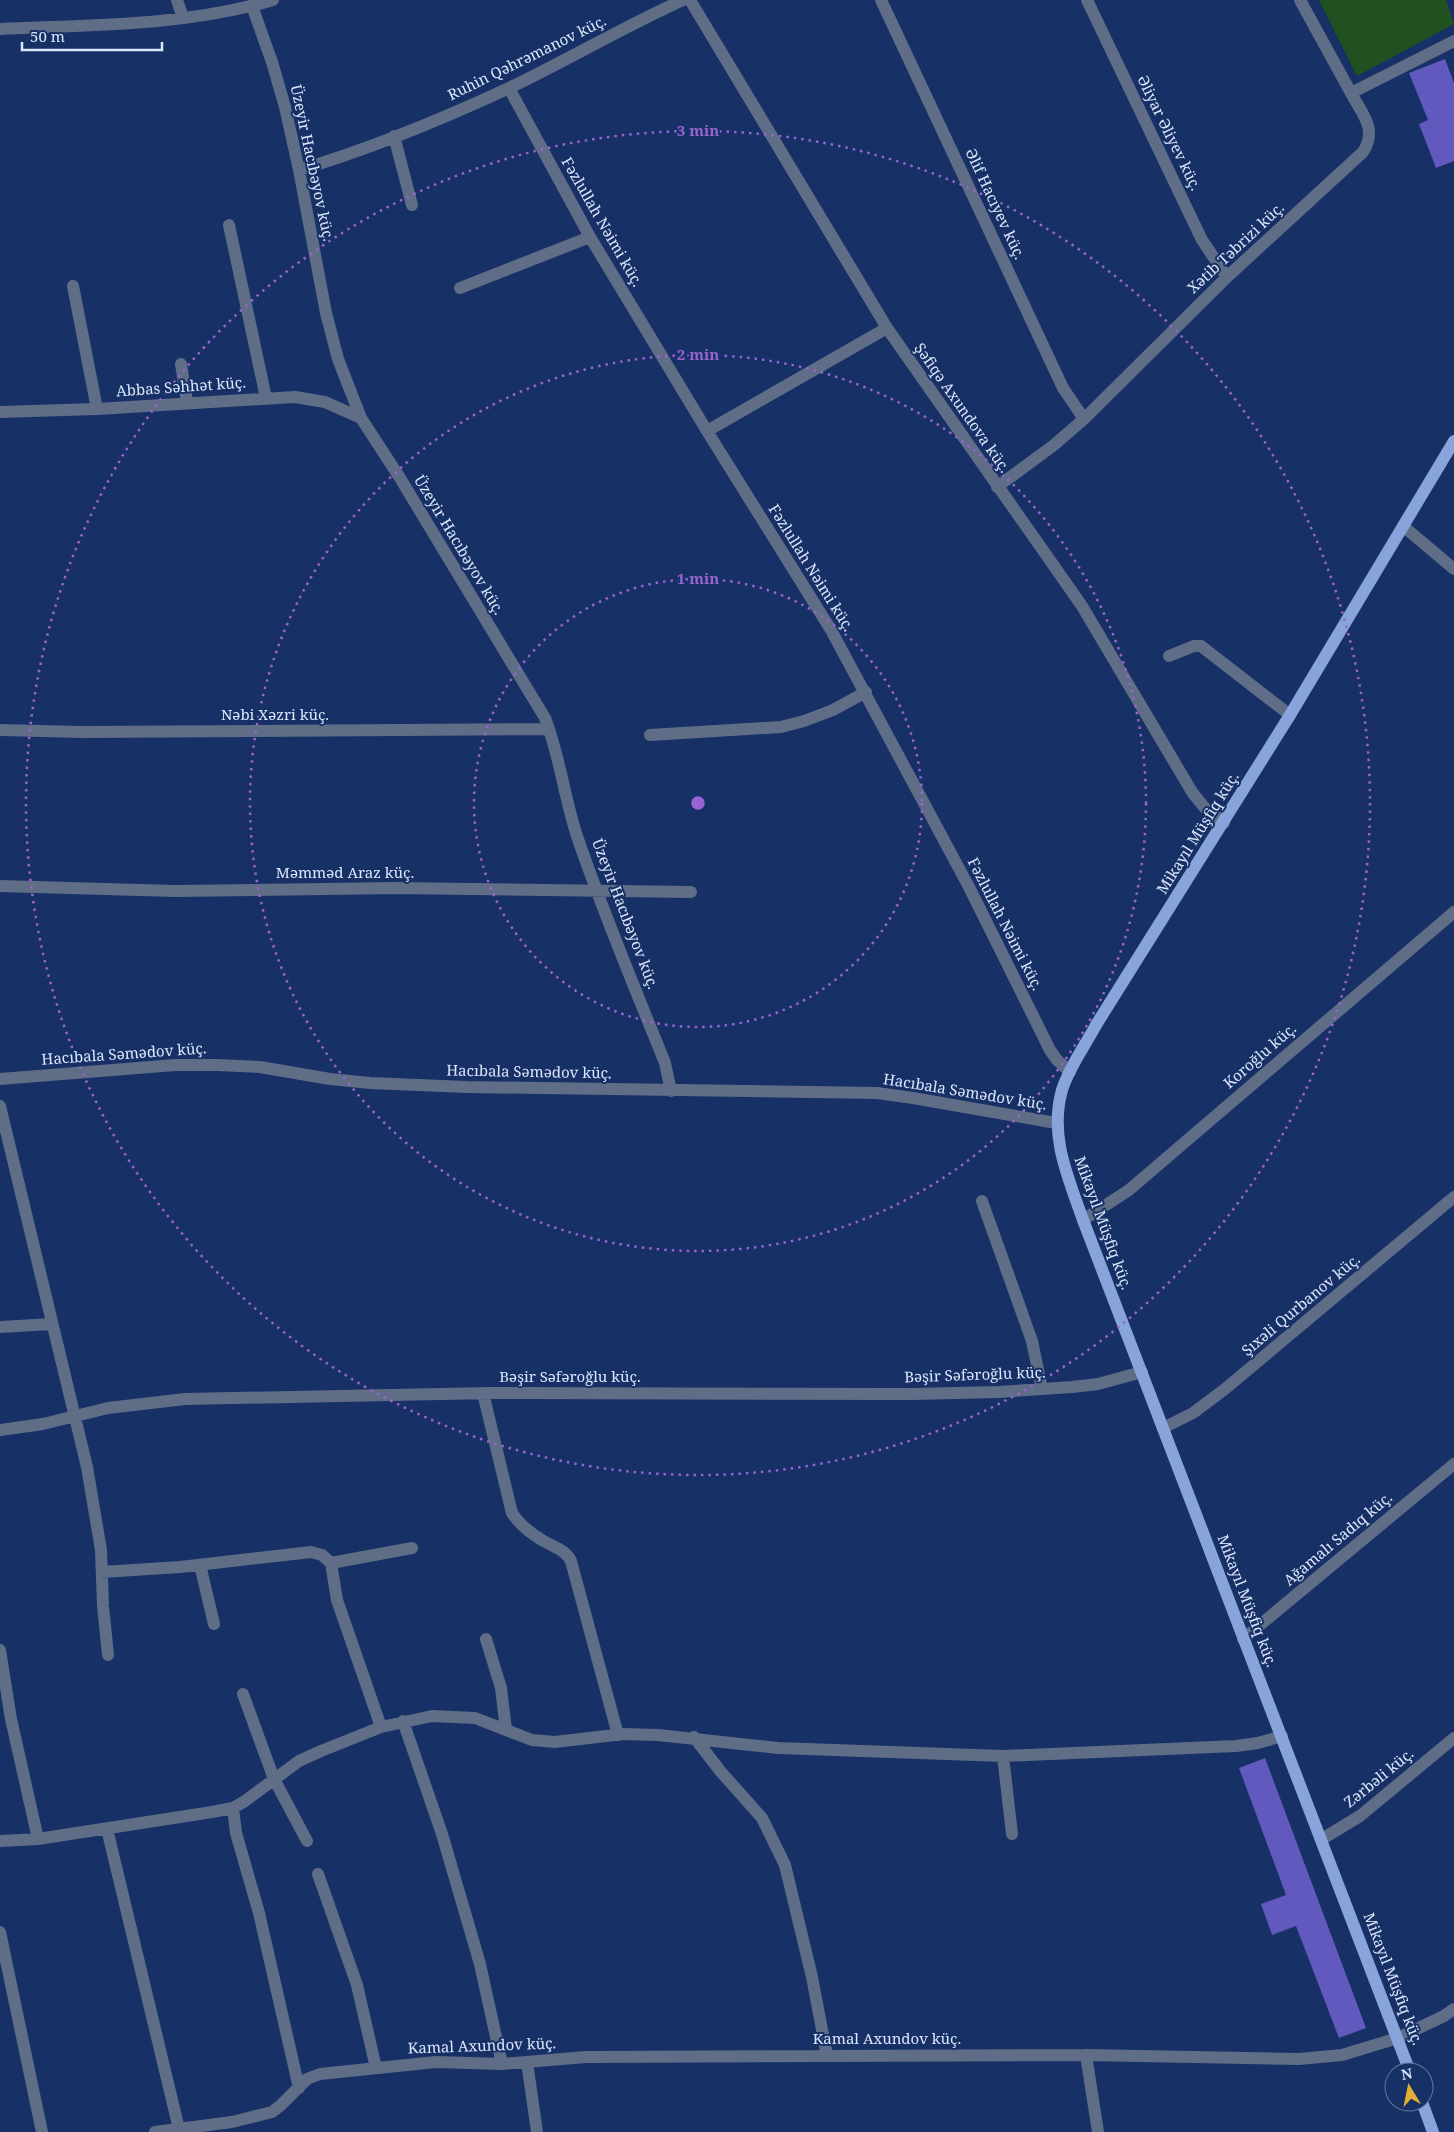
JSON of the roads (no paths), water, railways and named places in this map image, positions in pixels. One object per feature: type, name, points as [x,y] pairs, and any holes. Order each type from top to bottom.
[{"type":"main road","name":"Mikayıl Müşfiq küç.","points":[[1406,2062],[1083,1220],[1062,1162],[1056,1123],[1062,1089],[1102,1016],[1224,823],[1454,441]]},
{"type":"main road","points":[[1426,2112],[1433,2132]]},
{"type":"street","points":[[177,0],[183,18]]},
{"type":"street","points":[[0,29],[151,22],[252,6],[273,0]]},
{"type":"street","name":"Ruhin Qəhrəmanov küç.","points":[[299,170],[394,136],[509,88],[645,17],[683,0]]},
{"type":"street","name":"Şəfiqə Axundova küç.","points":[[690,0],[887,328],[1082,606],[1192,792],[1204,807],[1224,823]]},
{"type":"street","name":"Əlif Hacıyev küç.","points":[[882,0],[1063,388],[1084,419]]},
{"type":"street","name":"Əliyar Əliyev küç.","points":[[1087,0],[1202,240],[1227,277]]},
{"type":"street","name":"Xətib Təbrizi küç.","points":[[997,486],[1054,445],[1084,419],[1227,277],[1363,152],[1369,142],[1370,132],[1368,124],[1300,0]]},
{"type":"street","name":"Üzeyir Hacıbəyov küç.","points":[[252,6],[275,71],[299,170],[326,313],[338,359],[361,418],[536,704],[549,729],[576,833],[597,891],[666,1063],[670,1091]]},
{"type":"street","points":[[1351,93],[1454,41]]},
{"type":"street","name":"Fəzlullah Nəimi küç.","points":[[509,88],[590,237],[707,432],[831,630],[866,692],[969,887],[1050,1050],[1057,1060],[1070,1072]]},
{"type":"street","points":[[394,136],[412,205]]},
{"type":"street","points":[[229,226],[266,398]]},
{"type":"street","points":[[460,288],[590,237]]},
{"type":"street","points":[[73,286],[97,409]]},
{"type":"street","points":[[707,432],[887,328]]},
{"type":"street","points":[[182,364],[187,402]]},
{"type":"street","name":"Abbas Səhhət küç.","points":[[0,412],[97,409],[295,396],[325,402],[361,418]]},
{"type":"street","points":[[1403,526],[1454,569]]},
{"type":"street","points":[[1169,656],[1194,646],[1202,646],[1290,715]]},
{"type":"street","points":[[650,735],[781,727],[804,722],[826,713],[866,692]]},
{"type":"street","name":"Nəbi Xəzri küç.","points":[[0,730],[92,732],[549,729]]},
{"type":"street","name":"Məmməd Araz küç.","points":[[0,886],[175,891],[396,888],[691,892]]},
{"type":"street","name":"Koroğlu küç.","points":[[1083,1220],[1129,1190],[1454,912]]},
{"type":"street","name":"Hacıbala Səmədov küç.","points":[[0,1079],[175,1065],[217,1065],[260,1067],[330,1079],[370,1083],[466,1087],[877,1093],[1056,1123]]},
{"type":"street","points":[[0,1106],[98,1523],[108,1655]]},
{"type":"street","name":"Şıxəli Qurbanov küç.","points":[[1163,1428],[1193,1412],[1225,1390],[1454,1197]]},
{"type":"street","points":[[982,1201],[1032,1341],[1042,1389]]},
{"type":"street","points":[[0,1327],[52,1324]]},
{"type":"street","name":"Bəşir Səfəroğlu küç.","points":[[0,1430],[43,1424],[108,1408],[185,1399],[483,1393],[912,1394],[1042,1389],[1098,1384],[1142,1372]]},
{"type":"street","points":[[483,1393],[512,1513],[525,1529],[543,1541],[564,1551],[571,1561],[618,1735]]},
{"type":"street","name":"Ağamalı Sadıq küç.","points":[[1243,1639],[1454,1464]]},
{"type":"street","points":[[102,1572],[200,1565],[311,1552],[322,1555],[332,1562],[412,1548]]},
{"type":"street","points":[[332,1562],[337,1600],[381,1727]]},
{"type":"street","points":[[200,1565],[214,1624]]},
{"type":"street","points":[[486,1639],[502,1688],[506,1730]]},
{"type":"street","points":[[0,1650],[11,1719],[38,1839]]},
{"type":"street","points":[[243,1694],[274,1779],[307,1841]]},
{"type":"street","points":[[0,1841],[38,1839],[233,1808],[299,1761],[381,1727],[432,1716],[475,1718],[532,1740],[555,1742],[618,1735],[658,1735],[694,1737],[778,1748],[1003,1756],[1236,1746],[1258,1743],[1282,1736]]},
{"type":"street","points":[[403,1721],[442,1834],[477,1955],[502,2064]]},
{"type":"street","points":[[694,1737],[721,1772],[762,1818],[786,1865],[812,1976],[827,2056]]},
{"type":"street","name":"Zərbəli küç.","points":[[1322,1840],[1360,1816],[1454,1738]]},
{"type":"street","points":[[1003,1756],[1012,1834]]},
{"type":"street","points":[[155,2132],[232,2122],[272,2112],[299,2088],[259,1913],[236,1833],[233,1808]]},
{"type":"street","points":[[107,1829],[179,2129]]},
{"type":"street","points":[[318,1874],[357,1985],[376,2068]]},
{"type":"street","points":[[0,1932],[42,2132]]},
{"type":"street","name":"Kamal Axundov küç.","points":[[299,2088],[311,2076],[376,2068],[436,2062],[502,2064],[586,2057],[1086,2055],[1299,2059],[1342,2055],[1398,2038],[1444,2016],[1454,2009]]},
{"type":"street","points":[[1086,2055],[1098,2132]]},
{"type":"street","points":[[527,2062],[537,2132]]}]
